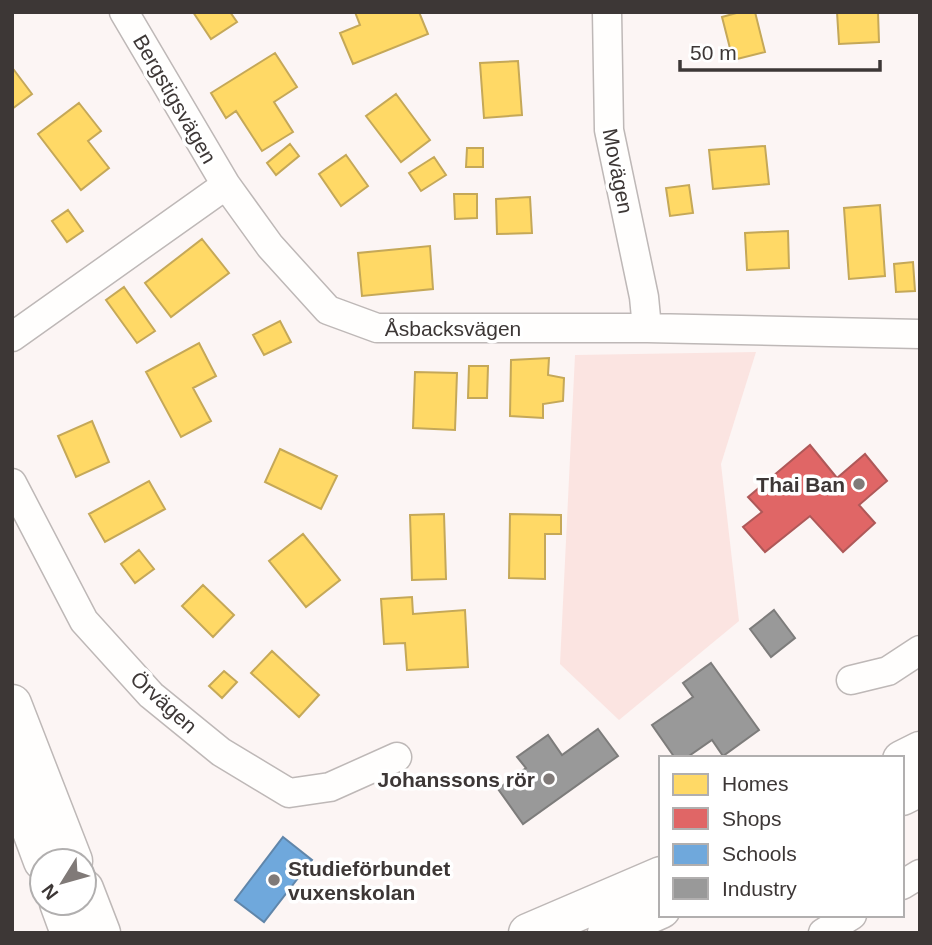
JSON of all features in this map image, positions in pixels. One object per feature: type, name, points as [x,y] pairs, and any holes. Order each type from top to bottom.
[{"type":"main road","points":[[12,704],[68,847]]},
{"type":"main road","points":[[904,759],[920,751]]},
{"type":"main road","points":[[12,778],[38,847]]},
{"type":"main road","points":[[904,795],[920,787]]},
{"type":"main road","points":[[528,933],[659,877]]},
{"type":"main road","points":[[607,933],[659,910]]},
{"type":"street","name":"Bergstigsvägen","points":[[124,12],[226,185]]},
{"type":"street","name":"Movägen","points":[[607,12],[608,130],[644,297],[647,328]]},
{"type":"street","name":"Åsbacksvägen","points":[[226,185],[270,246],[328,310],[377,328],[647,328],[920,334]]},
{"type":"street","points":[[14,332],[226,185]]},
{"type":"street","name":"Örvägen","points":[[12,484],[84,621],[151,695],[221,752],[289,793],[330,787],[397,757]]},
{"type":"street","points":[[851,680],[888,671],[920,650]]},
{"type":"street","points":[[904,884],[920,874]]},
{"type":"street","points":[[823,933],[849,917]]},
{"type":"shaded area","points":[[756,352],[721,464],[739,621],[619,720],[560,664],[575,355]]},
{"type":"building: Homes","points":[[193,12],[230,12],[237,22],[211,39]]},
{"type":"building: Homes","points":[[355,12],[419,12],[428,34],[353,64],[340,33],[360,25]]},
{"type":"building: Homes","points":[[740,12],[755,12],[765,52],[733,60],[722,17]]},
{"type":"building: Homes","points":[[837,12],[878,12],[879,42],[839,44]]},
{"type":"building: Homes","points":[[275,53],[297,87],[274,102],[293,132],[262,151],[236,111],[226,118],[211,93]]},
{"type":"building: Homes","points":[[518,61],[522,115],[484,118],[480,63]]},
{"type":"building: Homes","points":[[14,70],[32,94],[12,109],[12,71]]},
{"type":"building: Homes","points":[[396,94],[430,140],[401,162],[366,116]]},
{"type":"building: Homes","points":[[79,103],[101,131],[88,141],[109,168],[81,190],[38,134]]},
{"type":"building: Homes","points":[[290,144],[299,156],[276,175],[267,163]]},
{"type":"building: Homes","points":[[765,146],[769,184],[713,189],[709,150]]},
{"type":"building: Homes","points":[[467,148],[483,148],[483,167],[466,167]]},
{"type":"building: Homes","points":[[346,155],[368,186],[341,206],[319,174]]},
{"type":"building: Homes","points":[[434,157],[446,175],[421,191],[409,173]]},
{"type":"building: Homes","points":[[689,185],[693,213],[670,216],[666,188]]},
{"type":"building: Homes","points":[[454,194],[477,194],[477,218],[455,219]]},
{"type":"building: Homes","points":[[530,197],[532,233],[497,234],[496,199]]},
{"type":"building: Homes","points":[[880,205],[885,276],[849,279],[844,208]]},
{"type":"building: Homes","points":[[68,210],[83,231],[67,242],[52,221]]},
{"type":"building: Homes","points":[[788,231],[789,268],[747,270],[745,233]]},
{"type":"building: Homes","points":[[202,239],[229,273],[171,317],[145,283]]},
{"type":"building: Homes","points":[[430,246],[433,289],[362,296],[358,253]]},
{"type":"building: Homes","points":[[913,262],[915,291],[896,292],[894,264]]},
{"type":"building: Homes","points":[[124,287],[155,331],[137,343],[106,300]]},
{"type":"building: Homes","points":[[280,321],[291,342],[264,355],[253,335]]},
{"type":"building: Homes","points":[[199,343],[216,376],[193,388],[211,421],[181,437],[146,372]]},
{"type":"building: Homes","points":[[549,358],[548,375],[564,378],[563,401],[543,404],[543,418],[510,416],[511,360]]},
{"type":"building: Homes","points":[[469,366],[488,366],[487,398],[468,398]]},
{"type":"building: Homes","points":[[415,372],[457,373],[455,430],[413,428]]},
{"type":"building: Homes","points":[[92,421],[109,462],[76,477],[58,436]]},
{"type":"building: Homes","points":[[280,449],[337,476],[321,509],[265,482]]},
{"type":"building: Homes","points":[[149,481],[165,509],[105,542],[89,514]]},
{"type":"building: Homes","points":[[444,514],[446,579],[412,580],[410,515]]},
{"type":"building: Homes","points":[[510,514],[561,515],[561,534],[545,534],[545,579],[509,578]]},
{"type":"building: Homes","points":[[303,534],[340,580],[306,607],[269,561]]},
{"type":"building: Homes","points":[[139,550],[154,569],[135,583],[121,564]]},
{"type":"building: Homes","points":[[203,585],[234,615],[213,637],[182,606]]},
{"type":"building: Homes","points":[[412,597],[413,614],[465,610],[468,667],[407,670],[405,643],[384,644],[381,599]]},
{"type":"building: Homes","points":[[272,651],[319,695],[299,717],[251,673]]},
{"type":"building: Homes","points":[[224,671],[237,682],[222,698],[209,686]]},
{"type":"building: Shops","points":[[810,445],[837,478],[865,454],[887,481],[859,505],[875,523],[843,552],[810,516],[765,552],[743,527],[762,512],[748,497]]},
{"type":"building: Schools","name":"Studieförbundet vuxenskolan","points":[[283,837],[312,860],[264,922],[235,900]]},
{"type":"building: Industry","points":[[774,610],[795,638],[771,657],[750,629]]},
{"type":"building: Industry","points":[[711,663],[759,730],[723,756],[712,740],[689,756],[674,756],[652,725],[693,697],[683,683]]},
{"type":"building: Industry","name":"Johanssons rör","points":[[598,729],[618,756],[523,824],[498,789],[526,768],[517,757],[548,735],[562,755]]},
{"type":"place","name":"Thai Ban","points":[[859,484]]},
{"type":"place","name":"Johanssons rör","points":[[549,779]]},
{"type":"place","name":"Studieförbundet vuxenskolan","points":[[274,880]]}]
